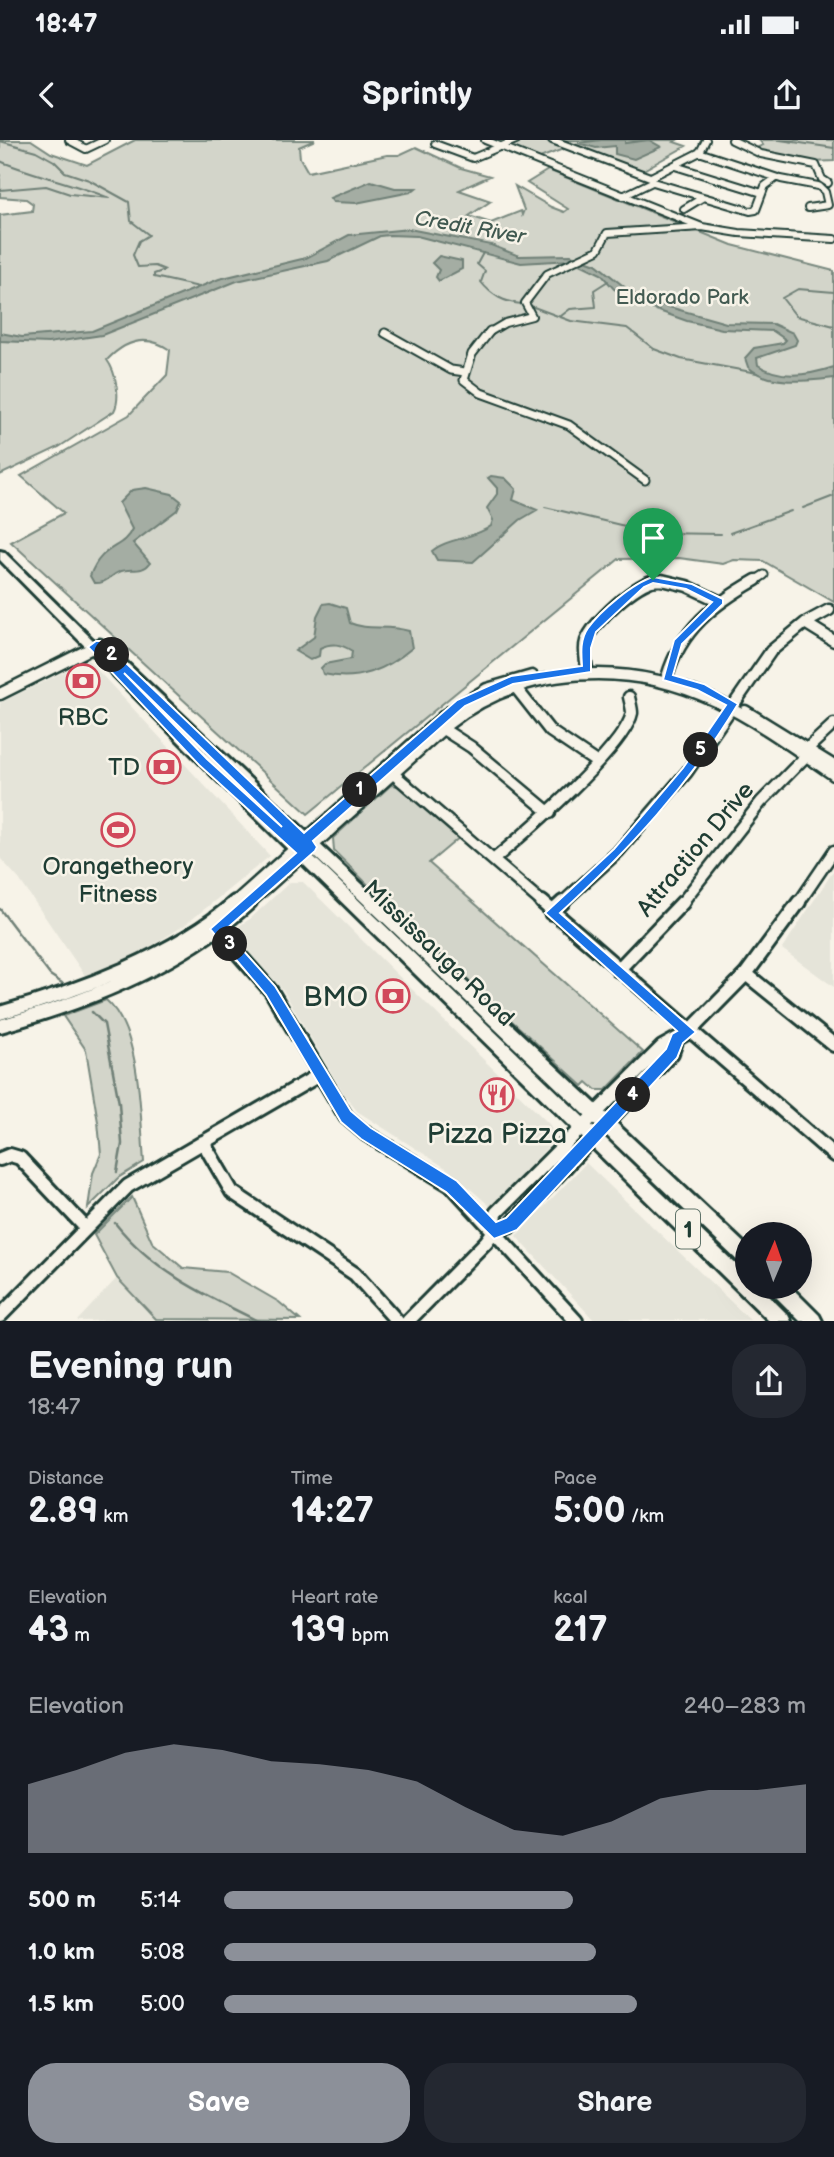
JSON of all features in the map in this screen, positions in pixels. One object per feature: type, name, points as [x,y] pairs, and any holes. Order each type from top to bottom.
[{"type":"main road","name":"Mississauga Road","points":[[0,554],[594,1125],[782,1321]]},
{"type":"main road","name":"Mississauga Road","points":[[594,1125],[735,1248]]},
{"type":"main road","points":[[790,1299],[813,1321]]},
{"type":"street","points":[[69,140],[86,149],[105,140]]},
{"type":"street","points":[[485,140],[702,227],[740,233],[834,239]]},
{"type":"street","points":[[435,144],[470,158],[516,140]]},
{"type":"street","points":[[552,140],[702,198],[750,211],[756,210],[765,185],[776,178]]},
{"type":"street","points":[[623,196],[699,152],[706,140]]},
{"type":"street","points":[[732,140],[746,148],[783,160],[816,165],[825,185],[827,206],[808,208]]},
{"type":"street","points":[[699,152],[776,178],[825,185]]},
{"type":"street","points":[[675,166],[762,194]]},
{"type":"street","points":[[684,209],[702,198]]},
{"type":"street","points":[[645,480],[613,460],[575,428],[541,412],[475,390],[464,380],[465,372],[470,358],[489,333],[500,325],[524,321],[531,316],[526,303],[541,278],[600,248],[607,233],[702,227]]},
{"type":"street","points":[[385,333],[451,370],[465,372]]},
{"type":"street","points":[[667,677],[677,643],[719,601],[764,575]]},
{"type":"street","points":[[587,669],[586,648],[592,631],[646,582],[660,580],[688,586],[719,601]]},
{"type":"street","points":[[551,913],[618,852],[687,772],[771,651],[804,623],[829,610]]},
{"type":"street","points":[[804,623],[834,641]]},
{"type":"street","points":[[0,693],[94,643]]},
{"type":"street","points":[[0,1013],[55,998],[103,979],[235,916],[304,847],[461,703],[513,684],[587,669],[667,677],[700,687],[806,752],[834,765]]},
{"type":"street","points":[[389,771],[473,705],[513,684],[571,676],[630,677],[687,690],[731,706]]},
{"type":"street","points":[[513,684],[550,732],[596,762]]},
{"type":"street","points":[[494,860],[550,813],[596,762],[629,722],[632,712],[629,697]]},
{"type":"street","name":"Attraction Drive","points":[[618,970],[688,897],[761,802],[834,724]]},
{"type":"street","points":[[443,729],[471,747],[550,813]]},
{"type":"street","points":[[806,752],[834,775]]},
{"type":"street","points":[[389,771],[618,970],[683,1035],[834,1155]]},
{"type":"street","points":[[408,1321],[494,1231],[511,1225],[594,1125],[672,1053],[683,1035],[746,974],[778,933],[834,851]]},
{"type":"street","points":[[0,1026],[58,1009],[111,988],[161,963],[213,925]]},
{"type":"street","points":[[213,925],[271,991],[337,1105],[352,1123],[452,1186],[576,1321]]},
{"type":"street","points":[[746,974],[834,1045]]},
{"type":"street","points":[[0,1316],[128,1186],[319,1075]]},
{"type":"street","points":[[203,1142],[232,1192],[355,1274],[397,1321]]},
{"type":"street","points":[[0,1159],[10,1155],[20,1158],[85,1227]]},
{"type":"shaded area","points":[[625,140],[625,143],[649,140],[661,147],[634,159],[615,154],[615,146],[596,148],[578,143]]},
{"type":"shaded area","points":[[371,181],[395,188],[416,188],[411,192],[356,203],[333,202],[330,198]]},
{"type":"shaded area","name":"Credit River","points":[[409,229],[491,245],[519,256],[571,255],[596,264],[632,293],[655,303],[726,323],[773,324],[793,333],[797,340],[795,345],[757,358],[758,365],[776,373],[795,375],[834,367],[834,378],[789,381],[757,373],[748,367],[745,358],[754,348],[783,343],[786,340],[773,331],[722,329],[687,321],[642,305],[614,289],[601,274],[572,260],[521,263],[417,236],[380,236],[328,261],[237,281],[102,335],[48,343],[0,341],[0,333],[22,337],[92,331],[219,279],[306,258],[349,235]]},
{"type":"shaded area","points":[[439,256],[462,261],[462,269],[439,281],[436,277],[439,270],[432,263]]},
{"type":"shaded area","points":[[488,478],[505,478],[516,489],[513,500],[537,510],[520,520],[473,562],[437,560],[432,551],[438,547],[477,534],[491,526],[493,520],[487,508],[497,494],[497,488]]},
{"type":"shaded area","points":[[146,488],[172,494],[181,501],[177,510],[133,543],[150,563],[143,568],[123,571],[94,583],[90,576],[95,565],[106,552],[123,541],[132,529],[119,503],[132,490]]},
{"type":"shaded area","points":[[330,603],[346,608],[350,623],[409,631],[412,648],[382,668],[371,672],[348,676],[323,674],[321,668],[325,664],[351,659],[352,651],[332,644],[320,648],[319,656],[310,660],[295,651],[314,637],[317,616],[323,604]]},
{"type":"shaded area","points":[[88,660],[270,856],[185,925],[140,953],[86,977],[19,879],[0,858],[0,703]]},
{"type":"shaded area","points":[[834,870],[834,987],[782,949]]},
{"type":"shaded area","points":[[290,882],[303,882],[550,1125],[555,1139],[491,1207],[449,1170],[357,1111],[343,1093],[283,990],[231,931],[250,919]]},
{"type":"shaded area","points":[[586,1163],[750,1320],[594,1320],[516,1236]]},
{"type":"shaded area","points":[[117,1278],[158,1320],[77,1321]]},
{"type":"green space","name":"Eldorado Park","points":[[0,140],[31,140],[51,153],[87,165],[135,140],[315,140],[299,147],[300,158],[308,172],[387,155],[399,155],[416,147],[461,168],[490,176],[459,190],[491,201],[469,216],[491,223],[521,211],[522,215],[524,210],[515,186],[551,207],[564,212],[568,209],[527,183],[548,170],[732,245],[834,271],[834,602],[763,561],[734,560],[723,564],[679,558],[619,559],[308,814],[11,542],[64,513],[21,476],[129,415],[167,375],[170,350],[145,341],[129,344],[114,353],[107,360],[116,385],[114,411],[59,447],[0,475],[0,215],[32,211],[33,204],[26,199],[0,197]]},
{"type":"green space","points":[[523,140],[545,140],[566,148],[540,158],[511,146]]},
{"type":"green space","points":[[555,140],[677,140],[674,142],[686,146],[638,173]]},
{"type":"green space","points":[[759,140],[834,140],[834,161],[812,162],[785,158],[754,149],[763,145]]},
{"type":"green space","points":[[391,785],[399,786],[460,837],[429,863],[643,1052],[606,1090],[596,1090],[587,1082],[583,1086],[430,946],[334,851],[333,838]]},
{"type":"green space","points":[[106,1000],[118,1014],[133,1053],[140,1099],[144,1162],[118,1178],[88,1208],[93,1173],[101,1154],[98,1122],[86,1050],[63,1016]]},
{"type":"green space","points":[[132,1197],[152,1242],[183,1268],[227,1272],[279,1302],[300,1320],[156,1319],[117,1278],[94,1235]]},
{"type":"waterway","points":[[780,140],[834,148]]},
{"type":"waterway","points":[[0,141],[36,151],[54,161],[65,172],[89,180],[129,202],[131,221],[149,235],[139,241],[133,255],[138,267],[155,266],[165,270],[154,274],[154,277],[199,287]]},
{"type":"waterway","points":[[0,161],[109,198],[70,194],[46,186],[0,190]]},
{"type":"waterway","points":[[483,253],[477,264],[485,271],[481,282],[499,297],[522,304]]},
{"type":"waterway","points":[[561,316],[570,309],[596,307],[594,290],[608,281]]},
{"type":"waterway","points":[[834,292],[798,289],[782,298],[796,316],[834,326]]},
{"type":"waterway","points":[[531,306],[571,321],[627,328],[654,349],[681,359],[757,373]]},
{"type":"waterway","points":[[803,508],[834,496]]},
{"type":"waterway","points":[[545,507],[654,533],[721,534]]},
{"type":"waterway","points":[[730,533],[791,511]]},
{"type":"waterway","points":[[0,909],[50,975],[62,983]]},
{"type":"waterway","points":[[92,1012],[104,1024],[119,1103],[122,1144],[117,1172]]},
{"type":"waterway","points":[[115,1223],[130,1240],[163,1268],[199,1291],[258,1321]]},
{"type":"place","name":"RBC","points":[[83,681]]},
{"type":"place","name":"TD","points":[[164,767]]},
{"type":"place","name":"Orangetheory Fitness","points":[[118,830]]},
{"type":"place","name":"BMO","points":[[393,996]]},
{"type":"place","name":"Pizza Pizza","points":[[497,1095]]},
{"type":"route","points":[[653,580],[640,585],[592,631],[586,641],[587,669],[511,680],[487,688],[461,703],[401,753],[304,841],[296,848],[203,762],[93,647],[100,644],[219,755],[293,830],[304,841],[311,847],[235,916],[216,929],[271,991],[346,1117],[366,1133],[452,1186],[494,1231],[511,1225],[672,1053],[677,1039],[689,1032],[551,913],[618,852],[687,772],[733,704],[700,687],[667,677],[677,643],[719,601],[688,586],[653,580]]}]
